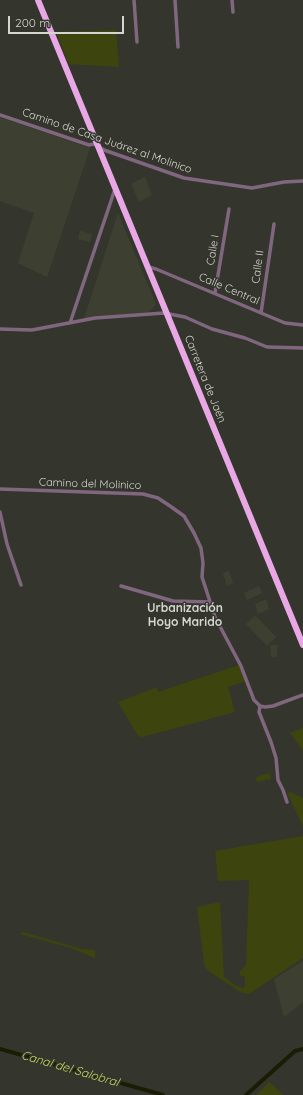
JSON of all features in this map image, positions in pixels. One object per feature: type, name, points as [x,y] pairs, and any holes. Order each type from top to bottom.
[{"type":"highway","name":"Carretera de Jaén","points":[[38,0],[88,121],[96,146],[115,187],[168,313],[303,645]]},
{"type":"street","points":[[134,0],[137,42]]},
{"type":"street","points":[[175,0],[178,47]]},
{"type":"street","points":[[232,0],[233,12]]},
{"type":"street","name":"Camino de Casa Juárez al Molinico","points":[[0,115],[96,146],[184,178],[252,188],[284,182],[303,181]]},
{"type":"street","points":[[70,322],[115,187]]},
{"type":"street","name":"Calle I","points":[[215,293],[229,209]]},
{"type":"street","name":"Calle II","points":[[261,313],[274,224]]},
{"type":"street","name":"Calle Central","points":[[148,268],[156,268],[285,323],[303,325]]},
{"type":"street","points":[[0,329],[32,330],[70,322],[114,316],[168,313],[185,317],[212,329],[245,338],[267,347],[303,348]]},
{"type":"street","name":"Camino del Molinico","points":[[0,489],[143,494],[158,498],[184,516],[201,548],[203,563],[202,577],[215,617],[241,666],[254,700],[260,706],[259,712],[276,758],[278,780],[287,802]]},
{"type":"street","points":[[0,512],[7,544],[21,585]]},
{"type":"street","points":[[121,586],[173,601],[210,602]]},
{"type":"street","points":[[260,706],[273,706],[303,695]]},
{"type":"shaded area","points":[[0,117],[90,148],[47,277],[18,263],[34,213],[0,201]]},
{"type":"shaded area","points":[[145,177],[152,195],[139,202],[131,184]]},
{"type":"shaded area","points":[[118,213],[156,304],[149,312],[84,319]]},
{"type":"shaded area","points":[[80,231],[92,234],[90,242],[78,239]]},
{"type":"shaded area","points":[[229,571],[233,583],[227,586],[223,573]]},
{"type":"shaded area","points":[[259,586],[262,593],[247,600],[244,593]]},
{"type":"shaded area","points":[[266,599],[269,609],[258,614],[255,604]]},
{"type":"shaded area","points":[[255,615],[276,637],[267,646],[246,624]]},
{"type":"shaded area","points":[[270,645],[277,645],[277,657],[271,657]]},
{"type":"shaded area","points":[[303,961],[303,1002],[284,1017],[274,979]]},
{"type":"green space","points":[[116,30],[119,67],[69,64],[56,32]]},
{"type":"green space","points":[[239,665],[246,681],[228,687],[235,712],[142,737],[138,736],[118,702],[157,687],[158,692]]},
{"type":"green space","points":[[303,728],[303,751],[290,733]]},
{"type":"green space","points":[[270,773],[271,779],[257,782],[256,777]]},
{"type":"green space","points":[[291,792],[303,798],[303,826],[287,793]]},
{"type":"green space","points":[[303,836],[303,958],[249,994],[240,992],[210,972],[204,964],[197,907],[220,902],[224,977],[241,988],[245,985],[245,977],[240,975],[240,971],[246,965],[249,880],[218,881],[215,851]]},
{"type":"green space","points":[[23,932],[82,949],[95,950],[95,958],[71,948],[20,934]]},
{"type":"green space","points":[[269,1082],[283,1095],[256,1095]]},
{"type":"waterway","name":"Canal del Salobral","points":[[0,1049],[163,1095]]},
{"type":"waterway","name":"Canal del Salobral","points":[[246,1095],[295,1051],[303,1049]]},
{"type":"district","name":"Urbanización Hoyo Marido","points":[[185,615]]}]
